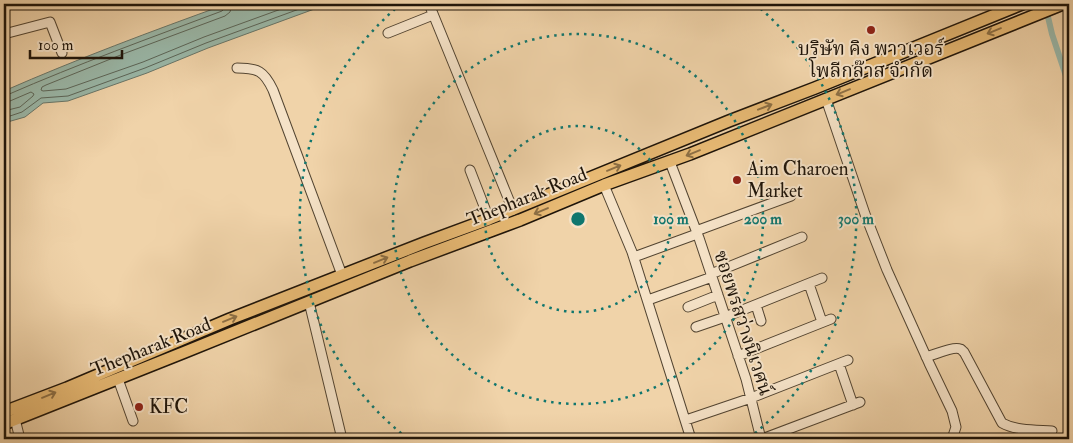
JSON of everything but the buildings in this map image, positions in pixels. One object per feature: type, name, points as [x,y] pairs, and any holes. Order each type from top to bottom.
[{"type":"main road","name":"Thepharak Road","points":[[4,412],[67,388],[230,319],[512,210],[1022,4]]},
{"type":"main road","name":"Thepharak Road","points":[[4,424],[604,185],[670,162],[1060,5]]},
{"type":"main road","points":[[180,340],[185,352]]},
{"type":"street","points":[[429,4],[512,210]]},
{"type":"street","points":[[388,33],[433,15]]},
{"type":"street","points":[[4,34],[50,22],[62,53]]},
{"type":"street","points":[[237,68],[255,69],[266,78],[273,90],[342,275]]},
{"type":"street","points":[[826,99],[865,214],[887,270],[952,411],[956,426],[952,439]]},
{"type":"street","name":"ซอยพรสว่างนิเวศน์","points":[[670,162],[746,379],[761,439]]},
{"type":"street","points":[[470,170],[489,219]]},
{"type":"street","points":[[604,185],[634,258],[691,439]]},
{"type":"street","points":[[634,258],[696,232],[792,196]]},
{"type":"street","points":[[648,300],[711,276],[802,237]]},
{"type":"street","points":[[696,327],[822,278]]},
{"type":"street","points":[[738,356],[826,320],[809,284]]},
{"type":"street","points":[[688,307],[718,295]]},
{"type":"street","points":[[309,302],[342,439]]},
{"type":"street","points":[[756,305],[761,321]]},
{"type":"street","points":[[926,357],[957,348],[961,349],[1002,423],[1026,429],[1052,431]]},
{"type":"street","points":[[686,420],[751,398],[848,360]]},
{"type":"street","points":[[761,439],[857,404],[839,364]]},
{"type":"street","points":[[118,379],[133,421]]},
{"type":"street","points":[[15,419],[20,439]]},
{"type":"water","points":[[227,4],[328,4],[68,101],[43,103],[25,117],[4,123],[4,91],[115,46]]},
{"type":"waterway","points":[[1045,4],[1052,34],[1069,85]]},
{"type":"place","name":"บริษัท คิง พาวเวอร์ โพลีกล๊าส จำกัด","points":[[871,30]]},
{"type":"place","name":"Aim Charoen Market","points":[[737,180]]},
{"type":"place","name":"KFC","points":[[139,407]]}]
